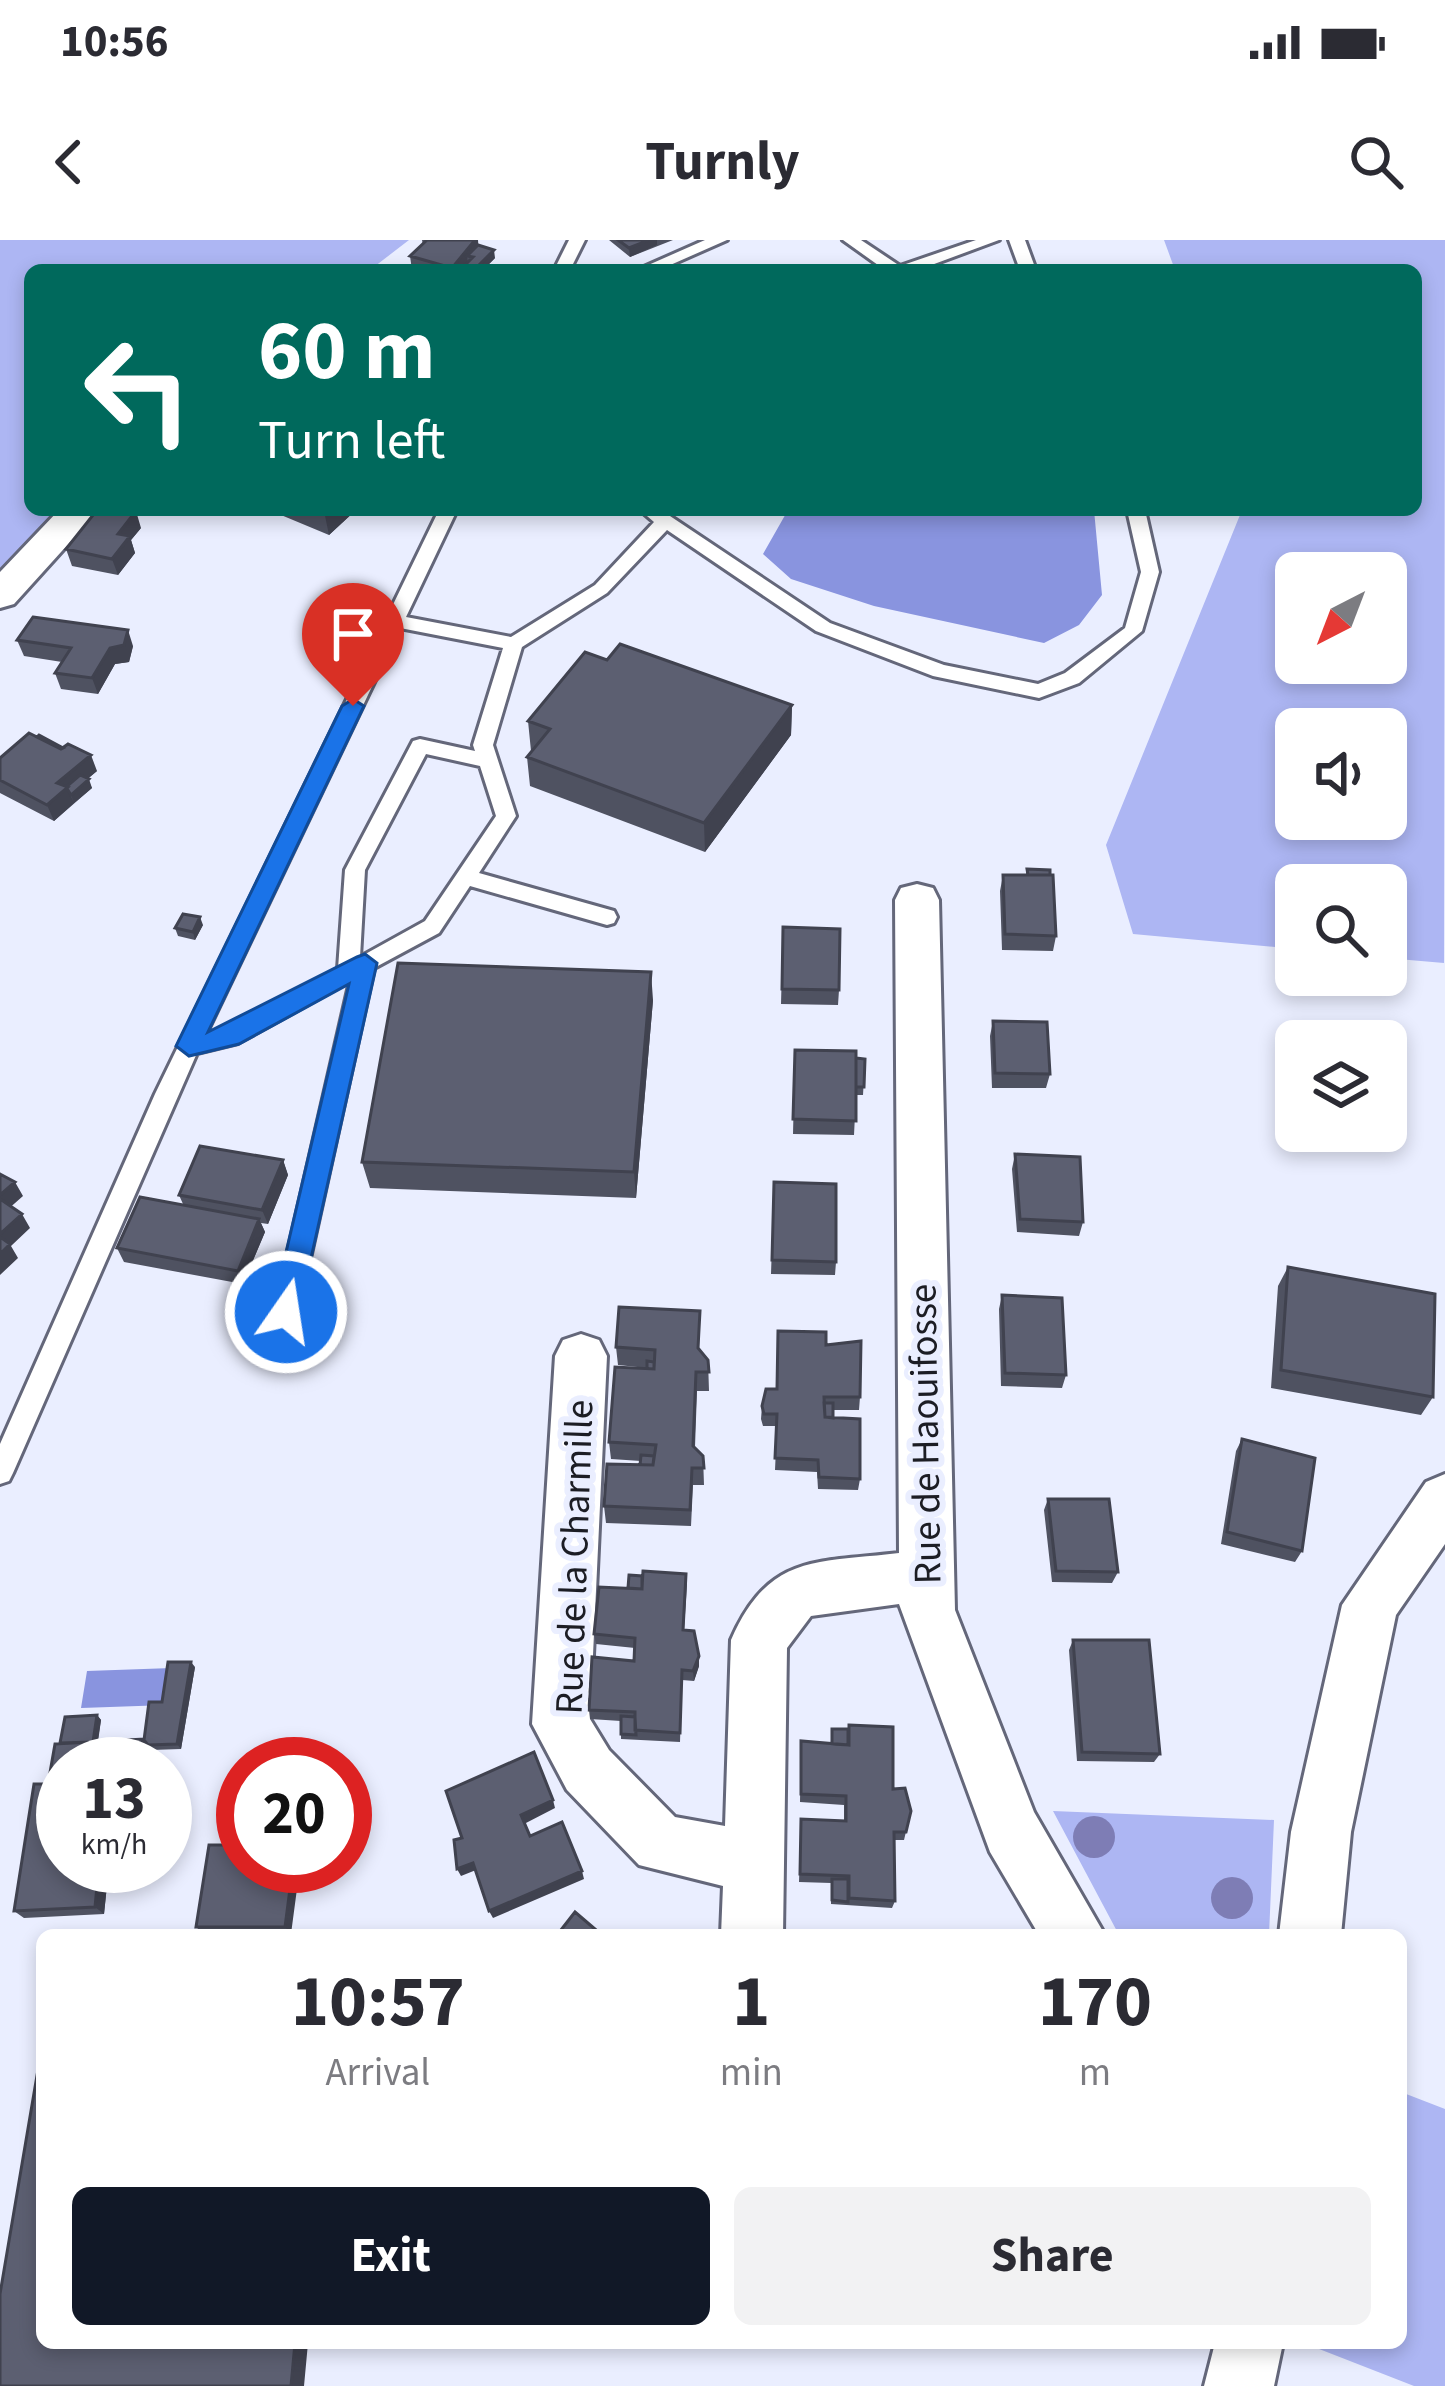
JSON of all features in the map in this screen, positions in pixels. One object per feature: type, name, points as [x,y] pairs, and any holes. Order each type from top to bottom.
[{"type":"street","points":[[0,595],[74,516]]},
{"type":"street","name":"Rue de Haouifosse","points":[[916,900],[927,1610],[1011,1831],[1070,1929]]},
{"type":"street","name":"Rue de la Charmille","points":[[581,1356],[561,1724],[588,1770],[660,1844],[753,1862]]},
{"type":"street","points":[[1311,1929],[1322,1832],[1370,1605],[1445,1499]]},
{"type":"street","points":[[752,1929],[759,1640],[796,1592],[926,1576]]},
{"type":"street","points":[[1239,2386],[1248,2349]]},
{"type":"lane","points":[[660,264],[719,240]]},
{"type":"lane","points":[[851,240],[889,264]]},
{"type":"lane","points":[[917,264],[991,240]]},
{"type":"lane","points":[[0,1472],[189,1046],[445,516]]},
{"type":"lane","points":[[189,1046],[230,1037],[432,927],[506,816],[483,745],[514,644],[601,589],[656,516],[823,627],[940,671],[1039,691],[1072,678],[1133,631],[1150,572],[1137,516]]},
{"type":"lane","points":[[394,621],[514,644]]},
{"type":"lane","points":[[286,1312],[357,968],[355,870],[420,746],[488,761]]},
{"type":"lane","points":[[465,877],[607,917]]},
{"type":"shaded area","points":[[0,240],[409,240],[378,264],[24,264],[24,516],[73,516],[0,588]]},
{"type":"shaded area","points":[[1164,240],[1445,240],[1444,963],[1407,960],[1407,864],[1275,864],[1275,947],[1133,934],[1106,845],[1240,516],[1422,516],[1422,264],[1173,264]]},
{"type":"shaded area","points":[[785,516],[1095,516],[1102,595],[1079,625],[1044,643],[874,606],[791,579],[763,554]]},
{"type":"shaded area","points":[[172,1668],[167,1705],[81,1708],[87,1671]]},
{"type":"shaded area","points":[[1053,1811],[1274,1820],[1269,1929],[1116,1929]]},
{"type":"shaded area","points":[[1407,2094],[1445,2109],[1445,2386],[1414,2386],[1319,2349],[1407,2349]]},
{"type":"building","points":[[427,240],[475,240],[455,264],[410,256]]},
{"type":"building","points":[[618,240],[649,240],[629,248]]},
{"type":"building","points":[[478,245],[494,250],[480,264],[466,264],[473,257],[467,256]]},
{"type":"building","points":[[92,516],[132,516],[118,534],[130,536],[112,559],[66,549]]},
{"type":"building","points":[[33,617],[128,630],[124,645],[110,648],[92,678],[55,673],[71,648],[17,640]]},
{"type":"building","points":[[620,644],[792,705],[704,823],[527,757],[550,729],[528,721],[585,652],[607,660]]},
{"type":"building","points":[[29,733],[61,749],[68,744],[91,755],[57,783],[68,787],[47,805],[0,780],[0,758]]},
{"type":"building","points":[[80,775],[89,779],[71,795],[66,787]]},
{"type":"building","points":[[1027,869],[1050,870],[1050,875],[1028,875]]},
{"type":"building","points":[[1003,875],[1053,875],[1056,936],[1005,934]]},
{"type":"building","points":[[183,914],[200,917],[193,932],[175,928]]},
{"type":"building","points":[[783,927],[840,929],[839,990],[782,989]]},
{"type":"building","points":[[398,963],[651,972],[634,1172],[362,1162]]},
{"type":"building","points":[[993,1021],[1047,1022],[1050,1074],[995,1073]]},
{"type":"building","points":[[795,1050],[856,1051],[856,1121],[793,1119]]},
{"type":"building","points":[[856,1058],[865,1059],[864,1087],[856,1087]]},
{"type":"building","points":[[200,1146],[283,1160],[262,1210],[179,1195]]},
{"type":"building","points":[[1015,1154],[1080,1157],[1083,1222],[1020,1219]]},
{"type":"building","points":[[0,1174],[15,1182],[0,1195]]},
{"type":"building","points":[[774,1182],[836,1184],[836,1262],[772,1260]]},
{"type":"building","points":[[140,1197],[259,1219],[238,1271],[117,1248]]},
{"type":"building","points":[[0,1199],[22,1214],[0,1234]]},
{"type":"building","points":[[1288,1267],[1435,1294],[1433,1397],[1281,1370]]},
{"type":"building","points":[[1002,1295],[1062,1298],[1066,1375],[1005,1373]]},
{"type":"building","points":[[619,1307],[700,1311],[698,1348],[708,1360],[709,1372],[696,1372],[693,1446],[703,1456],[704,1468],[692,1468],[690,1510],[604,1506],[607,1464],[653,1465],[656,1445],[609,1442],[615,1367],[654,1369],[655,1350],[616,1347]]},
{"type":"building","points":[[778,1331],[826,1332],[826,1345],[861,1341],[860,1397],[824,1397],[825,1417],[860,1419],[860,1479],[819,1477],[818,1460],[775,1458],[777,1414],[764,1414],[762,1406],[766,1389],[777,1389]]},
{"type":"building","points":[[824,1403],[833,1403],[833,1418],[825,1417]]},
{"type":"building","points":[[1242,1439],[1315,1458],[1302,1551],[1227,1532]]},
{"type":"building","points":[[641,1455],[654,1456],[653,1465],[640,1465]]},
{"type":"building","points":[[1048,1499],[1109,1499],[1118,1572],[1056,1571]]},
{"type":"building","points":[[643,1571],[686,1574],[683,1630],[694,1631],[699,1656],[693,1671],[682,1670],[680,1733],[635,1730],[635,1712],[589,1710],[592,1657],[634,1661],[635,1638],[594,1634],[599,1587],[642,1589]]},
{"type":"building","points":[[629,1575],[642,1576],[642,1589],[628,1588]]},
{"type":"building","points":[[1073,1640],[1149,1640],[1160,1754],[1082,1752]]},
{"type":"building","points":[[168,1662],[191,1662],[178,1737],[144,1737],[149,1702],[162,1702]]},
{"type":"building","points":[[97,1715],[94,1737],[61,1737],[65,1717]]},
{"type":"building","points":[[621,1716],[635,1717],[636,1735],[621,1734]]},
{"type":"building","points":[[849,1725],[893,1727],[893,1789],[905,1788],[911,1811],[906,1832],[894,1832],[895,1901],[849,1898],[849,1876],[800,1874],[801,1819],[846,1821],[846,1796],[801,1794],[801,1741],[849,1745]]},
{"type":"building","points":[[832,1729],[848,1729],[848,1745],[832,1744]]},
{"type":"building","points":[[534,1752],[553,1800],[521,1815],[530,1836],[562,1822],[582,1871],[489,1911],[473,1863],[457,1869],[454,1840],[462,1838],[446,1791]]},
{"type":"building","points":[[34,1784],[36,1893],[96,1893],[95,1907],[14,1911]]},
{"type":"building","points":[[209,1845],[216,1845],[216,1893],[289,1893],[285,1927],[196,1927]]},
{"type":"building","points":[[832,1879],[848,1879],[848,1902],[832,1900]]},
{"type":"building","points":[[575,1912],[595,1929],[562,1929]]},
{"type":"building","points":[[36,2081],[36,2349],[294,2349],[291,2386],[0,2386],[0,2294]]},
{"type":"route","points":[[286,1312],[365,963],[230,1037],[189,1046],[353,706]]}]
